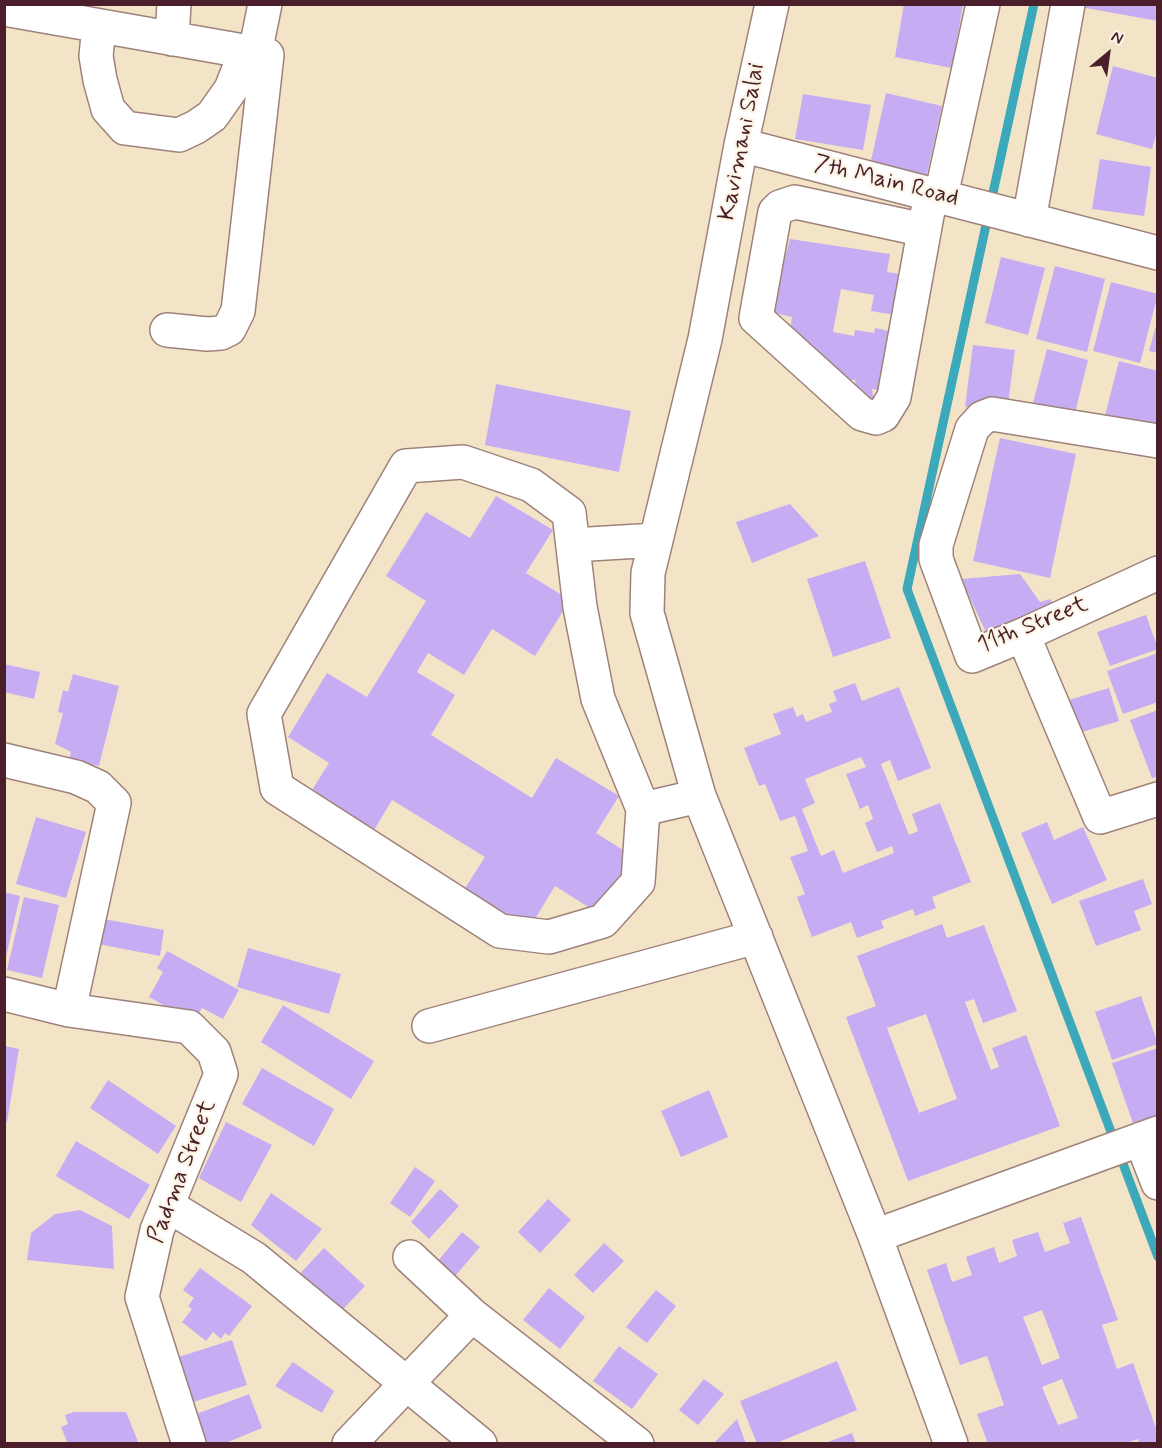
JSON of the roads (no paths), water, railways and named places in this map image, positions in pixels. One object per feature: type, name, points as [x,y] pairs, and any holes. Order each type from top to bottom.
[{"type":"street","points":[[172,39],[174,4]]},
{"type":"street","points":[[167,330],[221,333],[229,329],[238,311],[264,4]]},
{"type":"street","name":"Kavimani Salai","points":[[772,4],[741,145],[705,339],[648,573],[647,613],[699,796],[875,1236],[951,1443]]},
{"type":"street","points":[[937,206],[795,202],[780,207],[775,213],[756,318],[862,414],[876,418],[883,415],[894,397],[983,4]]},
{"type":"street","points":[[1017,216],[1068,4]]},
{"type":"street","points":[[4,9],[57,11],[99,26],[259,54]]},
{"type":"street","points":[[99,26],[96,56],[100,80],[108,109],[125,128],[179,135],[196,127],[212,116],[259,54]]},
{"type":"street","name":"7th Main Road","points":[[741,145],[937,206],[1017,216],[1158,253]]},
{"type":"street","name":"11th Street","points":[[1156,580],[972,656],[936,559],[936,545],[972,429],[982,418],[992,414],[1158,441]]},
{"type":"street","points":[[463,462],[531,485],[569,513],[580,607],[598,699],[643,809],[638,882],[603,921],[549,937],[500,931],[277,788],[264,714],[406,466],[463,462]]},
{"type":"street","points":[[573,545],[656,540]]},
{"type":"street","points":[[1023,636],[1100,817],[1158,799]]},
{"type":"street","points":[[4,760],[76,777],[98,787],[114,802],[69,1010]]},
{"type":"street","points":[[643,809],[699,796]]},
{"type":"street","points":[[429,1026],[756,937]]},
{"type":"street","name":"Padma Street","points":[[4,994],[69,1010],[189,1027],[214,1052],[221,1074],[157,1230],[142,1297],[189,1443]]},
{"type":"street","points":[[875,1236],[1145,1138],[1158,1183]]},
{"type":"street","points":[[167,1205],[255,1258],[480,1443]]},
{"type":"street","points":[[410,1257],[472,1315],[637,1443]]},
{"type":"street","points":[[350,1443],[472,1315]]},
{"type":"waterway","points":[[1034,4],[907,589],[1158,1257]]}]
